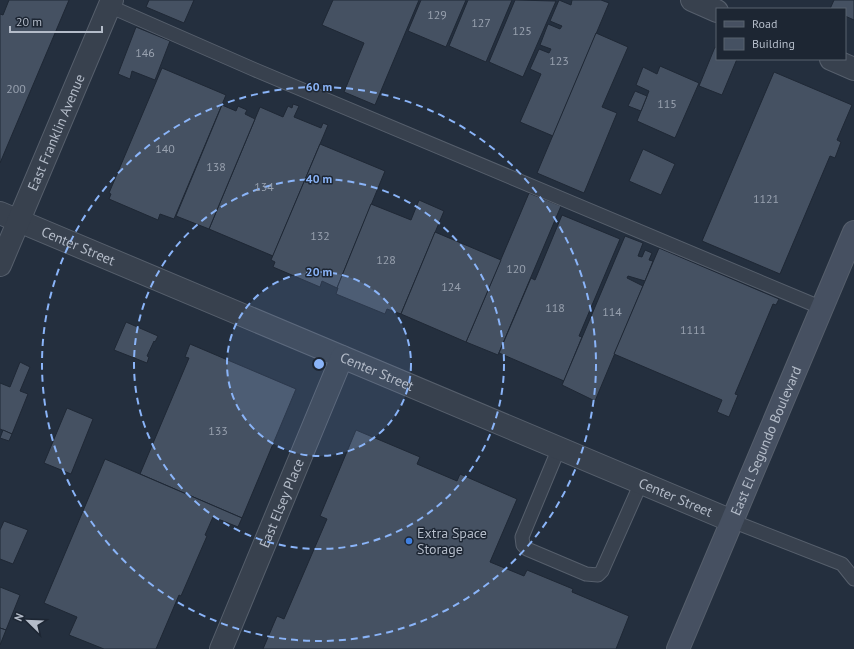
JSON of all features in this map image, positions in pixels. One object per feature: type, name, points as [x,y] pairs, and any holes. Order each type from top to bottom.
[{"type":"main road","name":"East El Segundo Boulevard","points":[[678,649],[854,232]]},
{"type":"street","points":[[692,0],[716,11]]},
{"type":"street","name":"East Franklin Avenue","points":[[0,265],[9,217],[111,3]]},
{"type":"street","points":[[833,60],[854,69]]},
{"type":"street","name":"Center Street","points":[[9,217],[732,521]]},
{"type":"street","name":"East Elsey Place","points":[[221,649],[342,357]]},
{"type":"lane","points":[[111,3],[252,69],[822,308]]},
{"type":"lane","points":[[559,448],[522,537],[527,549],[586,574],[598,575],[602,571],[641,483]]},
{"type":"lane","points":[[732,521],[842,564],[854,579]]},
{"type":"building","points":[[9,0],[69,0],[0,163],[0,14],[3,15]]},
{"type":"building","points":[[149,0],[194,0],[184,23],[146,7]]},
{"type":"building","points":[[333,0],[419,0],[375,105],[344,92],[364,43],[322,25]]},
{"type":"building","points":[[421,0],[466,0],[446,47],[408,31]]},
{"type":"building","points":[[468,0],[512,0],[486,62],[449,46]]},
{"type":"building","points":[[515,0],[556,1],[523,77],[489,62]]},
{"type":"building","points":[[559,0],[571,5],[572,0],[601,0],[609,3],[553,136],[520,122],[541,74],[530,69],[539,49],[549,53],[551,49],[540,45],[548,24],[560,29],[562,26],[550,21]]},
{"type":"building","points":[[834,0],[854,0],[854,20],[846,16],[846,8],[830,8]]},
{"type":"building","points":[[136,27],[170,41],[155,80],[132,71],[130,79],[118,74]]},
{"type":"building","points":[[596,33],[628,47],[602,107],[617,113],[584,193],[537,173]]},
{"type":"building","points":[[715,47],[716,60],[737,60],[722,95],[699,86]]},
{"type":"building","points":[[660,66],[699,83],[675,138],[637,121],[649,91],[636,85],[643,67],[657,74]]},
{"type":"building","points":[[162,68],[226,95],[174,219],[160,214],[158,220],[109,199],[111,194],[109,193]]},
{"type":"building","points":[[774,72],[852,105],[837,140],[841,142],[835,158],[830,156],[780,274],[702,241]]},
{"type":"building","points":[[635,91],[647,96],[641,111],[628,106]]},
{"type":"building","points":[[293,104],[299,106],[294,117],[321,128],[323,123],[328,125],[273,256],[209,229],[260,107],[283,117],[288,106],[292,108]]},
{"type":"building","points":[[222,105],[236,111],[238,106],[247,110],[245,114],[255,119],[209,229],[176,216]]},
{"type":"building","points":[[320,144],[385,171],[337,288],[322,281],[320,287],[273,267],[275,262],[271,260]]},
{"type":"building","points":[[643,149],[675,164],[661,195],[629,181]]},
{"type":"building","points":[[529,193],[561,206],[498,355],[466,342]]},
{"type":"building","points":[[419,200],[444,211],[401,314],[387,309],[385,314],[336,294],[337,288],[371,204],[411,220]]},
{"type":"building","points":[[562,215],[620,239],[579,336],[582,337],[564,381],[499,353],[531,278],[535,280]]},
{"type":"building","points":[[435,232],[501,260],[466,342],[401,314]]},
{"type":"building","points":[[625,236],[643,243],[638,256],[642,257],[645,250],[652,253],[649,260],[653,261],[645,281],[628,276],[627,278],[643,286],[595,401],[562,385]]},
{"type":"building","points":[[659,248],[779,299],[776,305],[773,304],[735,394],[738,395],[729,417],[717,412],[722,400],[614,354]]},
{"type":"building","points":[[126,322],[158,336],[147,356],[149,357],[147,363],[114,350]]},
{"type":"building","points":[[190,344],[296,389],[242,518],[140,474],[189,358],[185,357]]},
{"type":"building","points":[[20,362],[30,367],[20,391],[28,394],[12,434],[0,429],[0,383],[10,387]]},
{"type":"building","points":[[67,408],[93,419],[71,474],[44,463]]},
{"type":"building","points":[[3,430],[12,434],[9,441],[0,438]]},
{"type":"building","name":"Extra Space Storage","points":[[356,430],[420,457],[417,464],[457,481],[460,474],[517,499],[490,562],[524,576],[527,570],[573,589],[572,592],[629,616],[616,649],[263,649],[277,616],[284,619],[327,519],[320,516]]},
{"type":"building","points":[[105,459],[242,518],[238,527],[213,517],[205,535],[207,536],[181,596],[179,595],[156,649],[104,649],[69,635],[77,617],[44,603]]},
{"type":"building","points":[[4,521],[28,530],[13,564],[0,559],[0,530]]},
{"type":"building","points":[[0,587],[20,595],[6,630],[0,628]]},
{"type":"building","points":[[0,628],[6,630],[0,645]]},
{"type":"place","name":"Extra Space Storage","points":[[409,541]]}]
